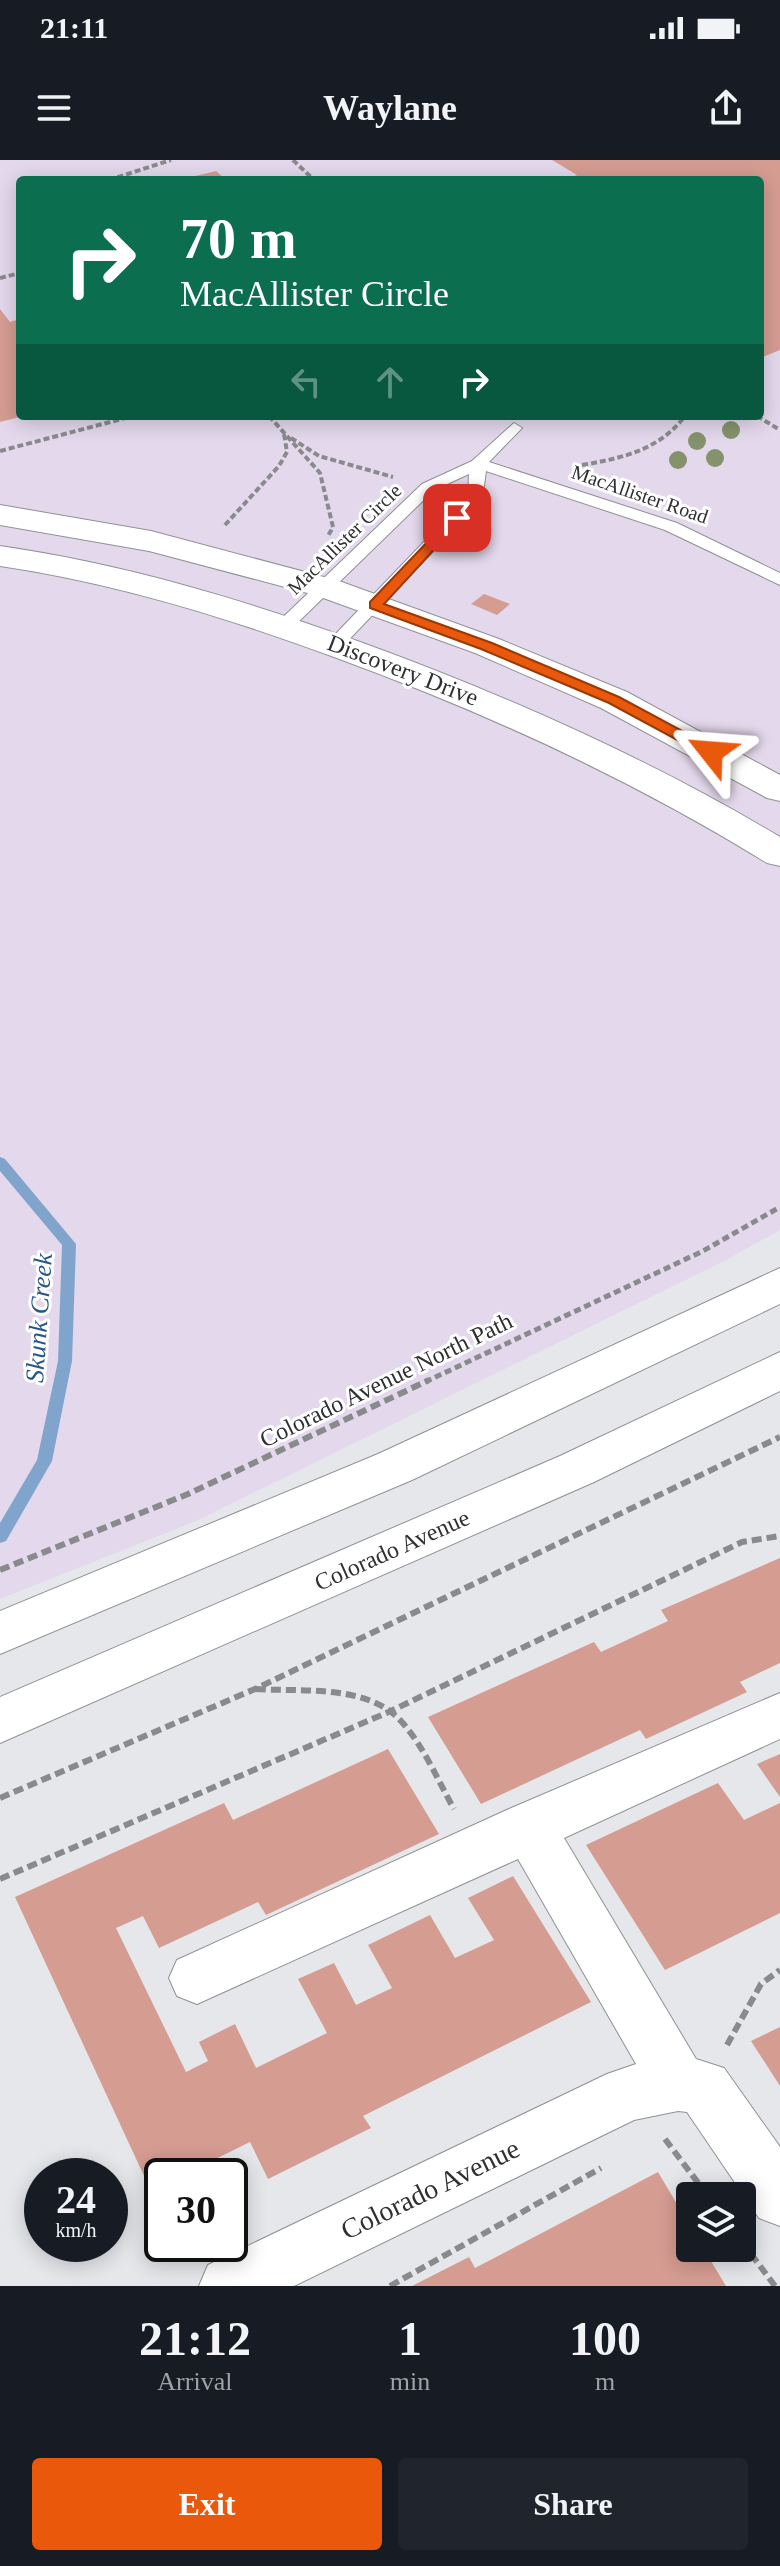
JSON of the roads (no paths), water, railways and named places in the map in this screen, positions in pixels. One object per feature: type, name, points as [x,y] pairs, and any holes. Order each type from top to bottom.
[{"type":"street","name":"Discovery Drive","points":[[0,515],[151,541],[327,588],[487,646],[614,700],[780,790]]},
{"type":"street","name":"Discovery Drive","points":[[0,556],[125,579],[284,626],[455,687],[584,745],[740,829],[780,854]]},
{"type":"street","points":[[0,1633],[395,1467],[780,1285]]},
{"type":"street","name":"Colorado Avenue","points":[[0,1721],[577,1469],[704,1410],[780,1370]]},
{"type":"street","points":[[197,1978],[477,1849],[780,1715]]},
{"type":"street","points":[[528,1826],[669,2088],[780,2197]]},
{"type":"street","name":"Colorado Avenue","points":[[229,2286],[669,2088]]},
{"type":"lane","name":"MacAllister Circle","points":[[284,626],[327,588],[428,487],[478,464],[514,428]]},
{"type":"lane","name":"MacAllister Road","points":[[478,464],[655,518],[733,551],[780,580]]},
{"type":"lane","points":[[335,644],[476,497],[478,464]]},
{"type":"waterway","name":"Skunk Creek","points":[[0,1162],[69,1244],[65,1361],[44,1461],[0,1537]]}]
